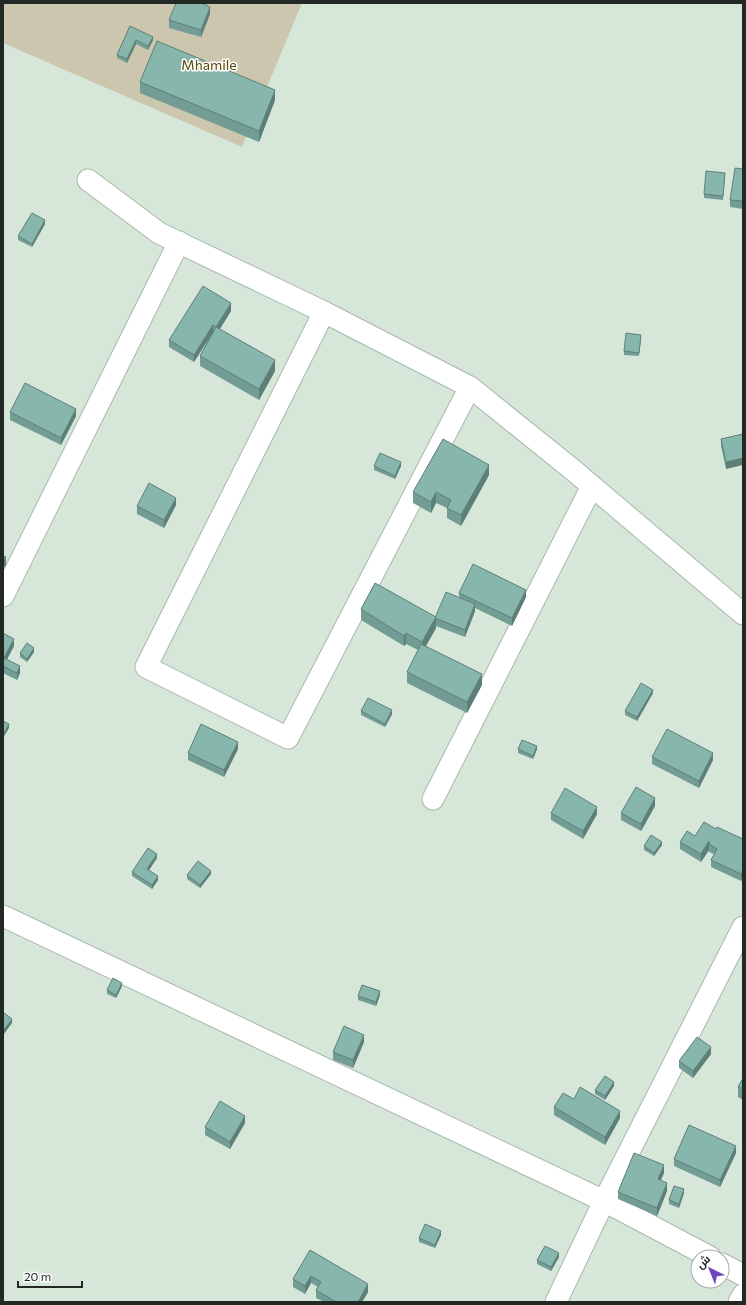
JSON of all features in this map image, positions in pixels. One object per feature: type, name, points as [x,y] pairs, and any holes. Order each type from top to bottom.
[{"type":"street","points":[[88,180],[159,233],[324,312],[470,387],[592,486],[743,614]]},
{"type":"street","points":[[3,596],[179,242]]},
{"type":"street","points":[[324,312],[146,667],[288,738],[470,387]]},
{"type":"street","points":[[433,799],[592,486]]},
{"type":"street","points":[[3,916],[604,1201],[695,1249]]},
{"type":"street","points":[[556,1302],[604,1201],[743,927]]},
{"type":"street","points":[[730,1268],[743,1275]]},
{"type":"street","points":[[739,1302],[743,1295]]},
{"type":"green space","name":"Mhamile","points":[[3,3],[302,3],[242,147],[3,43]]},
{"type":"building","points":[[176,3],[201,3],[210,7],[201,30],[169,20]]},
{"type":"building","points":[[130,26],[153,37],[148,46],[136,40],[127,59],[117,55]]},
{"type":"building","points":[[157,41],[275,90],[259,131],[140,82]]},
{"type":"building","points":[[735,168],[743,169],[743,201],[730,200]]},
{"type":"building","points":[[706,171],[725,173],[723,196],[704,194]]},
{"type":"building","points":[[32,213],[45,220],[32,244],[18,236]]},
{"type":"building","points":[[203,286],[231,303],[216,327],[213,325],[194,355],[169,340]]},
{"type":"building","points":[[216,327],[275,360],[259,389],[200,356]]},
{"type":"building","points":[[626,333],[641,335],[639,353],[624,351]]},
{"type":"building","points":[[25,383],[76,409],[61,438],[10,412]]},
{"type":"building","points":[[743,434],[743,458],[726,462],[721,439]]},
{"type":"building","points":[[443,439],[489,465],[461,515],[447,508],[451,500],[436,492],[431,502],[413,492]]},
{"type":"building","points":[[380,453],[401,462],[395,476],[374,466]]},
{"type":"building","points":[[149,483],[176,498],[164,520],[137,506]]},
{"type":"building","points":[[473,564],[526,590],[512,618],[459,593]]},
{"type":"building","points":[[375,583],[436,617],[422,642],[406,633],[404,636],[361,609]]},
{"type":"building","points":[[446,592],[475,604],[465,630],[435,618]]},
{"type":"building","points":[[3,633],[14,639],[4,658],[20,666],[17,673],[3,666]]},
{"type":"building","points":[[27,643],[34,648],[27,659],[20,653]]},
{"type":"building","points":[[421,644],[482,674],[467,702],[407,672]]},
{"type":"building","points":[[641,683],[653,690],[637,717],[625,711]]},
{"type":"building","points":[[368,698],[392,710],[385,724],[361,711]]},
{"type":"building","points":[[3,721],[9,724],[3,735]]},
{"type":"building","points":[[201,724],[238,742],[224,770],[188,753]]},
{"type":"building","points":[[667,729],[713,753],[699,781],[652,757]]},
{"type":"building","points":[[522,740],[537,746],[533,756],[518,749]]},
{"type":"building","points":[[636,787],[655,798],[641,824],[621,813]]},
{"type":"building","points":[[565,788],[597,807],[583,831],[551,813]]},
{"type":"building","points":[[704,822],[716,829],[717,827],[743,839],[743,870],[741,874],[711,860],[717,849],[709,844],[709,841],[701,854],[680,842],[687,831],[695,836]]},
{"type":"building","points":[[651,835],[662,842],[654,853],[644,846]]},
{"type":"building","points":[[148,848],[157,854],[147,869],[158,876],[152,885],[132,872]]},
{"type":"building","points":[[198,861],[211,871],[200,885],[187,875]]},
{"type":"building","points":[[113,978],[122,983],[116,995],[107,990]]},
{"type":"building","points":[[362,985],[380,991],[376,1002],[358,996]]},
{"type":"building","points":[[3,1012],[12,1019],[4,1030],[3,1030]]},
{"type":"building","points":[[344,1026],[364,1035],[353,1060],[333,1052]]},
{"type":"building","points":[[697,1037],[711,1047],[693,1071],[679,1061]]},
{"type":"building","points":[[605,1076],[614,1082],[605,1096],[595,1090]]},
{"type":"building","points":[[743,1078],[743,1089],[738,1087]]},
{"type":"building","points":[[580,1087],[620,1111],[605,1137],[554,1107],[563,1093],[574,1099]]},
{"type":"building","points":[[220,1101],[245,1116],[230,1142],[205,1127]]},
{"type":"building","points":[[689,1125],[736,1146],[720,1180],[674,1159]]},
{"type":"building","points":[[634,1153],[664,1165],[658,1179],[667,1183],[657,1208],[618,1192]]},
{"type":"building","points":[[674,1186],[684,1189],[679,1204],[669,1200]]},
{"type":"building","points":[[425,1224],[441,1231],[435,1245],[419,1238]]},
{"type":"building","points":[[545,1246],[559,1253],[551,1267],[537,1260]]},
{"type":"building","points":[[310,1250],[368,1284],[358,1302],[336,1302],[316,1290],[321,1282],[311,1276],[305,1286],[293,1279]]}]
